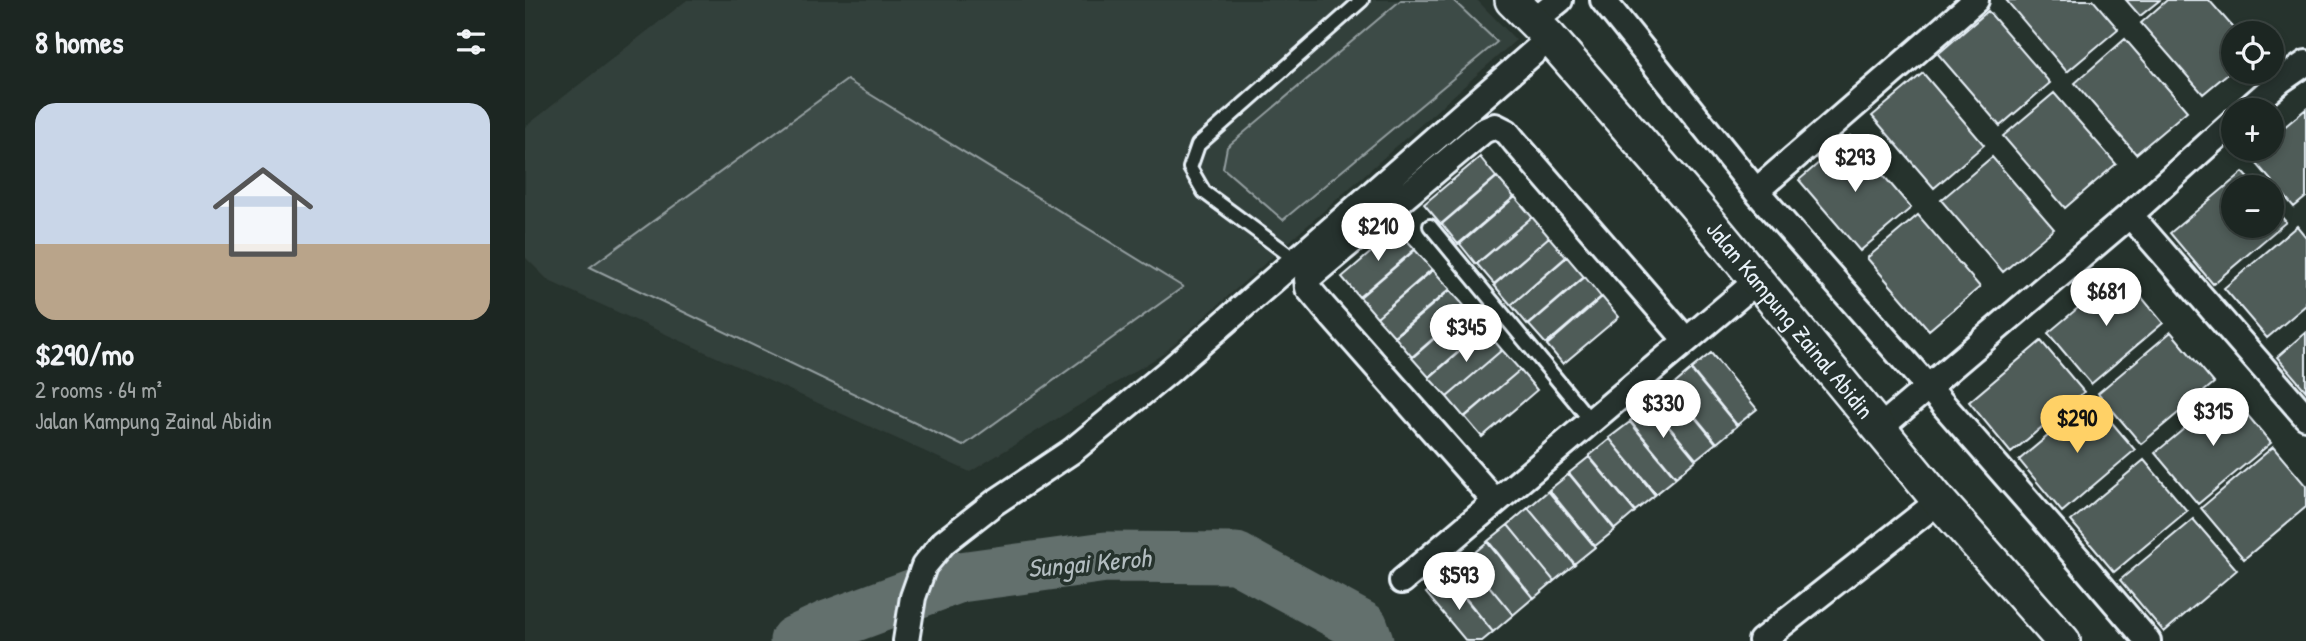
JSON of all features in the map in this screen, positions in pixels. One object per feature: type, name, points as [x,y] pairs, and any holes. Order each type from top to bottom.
[{"type":"street","points":[[906,641],[913,597],[924,566],[944,542],[1072,451],[1168,372],[1296,260],[1532,19],[1560,0]]},
{"type":"street","points":[[1602,0],[1756,191],[2148,641]]},
{"type":"street","points":[[1756,191],[1976,0]]},
{"type":"street","name":"Jalan Kampung Zainal Abidin","points":[[1532,19],[1758,280],[1939,501],[2063,641]]},
{"type":"street","points":[[2261,98],[2306,63]]},
{"type":"street","points":[[1496,501],[1308,289],[1307,279],[1483,131],[1495,126],[1507,132],[1686,340]]},
{"type":"street","points":[[1880,428],[2130,215],[2221,133]]},
{"type":"street","points":[[2130,215],[2306,417]]},
{"type":"street","points":[[1402,581],[1758,280]]},
{"type":"street","points":[[1761,641],[1939,501]]},
{"type":"lane","points":[[1296,260],[1204,191],[1190,168],[1198,145],[1362,0]]},
{"type":"lane","points":[[1430,226],[1591,421]]},
{"type":"shaded area","points":[[687,0],[1477,0],[1516,40],[1163,354],[970,472],[549,281],[525,257],[525,127]]},
{"type":"shaded area","points":[[1401,0],[1453,0],[1497,42],[1283,220],[1223,168],[1227,147]]},
{"type":"shaded area","points":[[847,80],[1183,287],[963,446],[590,267]]},
{"type":"building","points":[[2006,0],[2093,0],[2118,29],[2067,72]]},
{"type":"building","points":[[2126,0],[2160,0],[2140,16]]},
{"type":"building","points":[[2167,0],[2209,0],[2227,21],[2221,21],[2221,79],[2203,94],[2141,23]]},
{"type":"building","points":[[1988,11],[2050,83],[2000,126],[1938,54]]},
{"type":"building","points":[[2125,39],[2187,111],[2136,154],[2075,83]]},
{"type":"building","points":[[1923,73],[1984,145],[1934,188],[1872,116]]},
{"type":"building","points":[[2054,93],[2116,164],[2065,208],[2003,136]]},
{"type":"building","points":[[2306,109],[2306,197],[2294,207],[2284,195],[2284,175],[2266,175],[2254,161],[2284,161],[2284,127]]},
{"type":"building","points":[[1850,136],[1911,208],[1860,251],[1799,180]]},
{"type":"building","points":[[1480,157],[1496,177],[1441,224],[1424,204]]},
{"type":"building","points":[[1992,157],[2054,229],[2003,272],[1941,200]]},
{"type":"building","points":[[1497,177],[1514,197],[1458,244],[1442,224]]},
{"type":"building","points":[[2221,190],[2221,238],[2267,238],[2213,284],[2170,233]]},
{"type":"building","points":[[1515,197],[1532,217],[1476,264],[1460,244]]},
{"type":"building","points":[[1918,215],[1980,287],[1929,330],[1867,258]]},
{"type":"building","points":[[1532,217],[1549,237],[1494,284],[1477,264]]},
{"type":"building","points":[[2297,226],[2306,237],[2306,305],[2267,338],[2224,288]]},
{"type":"building","points":[[1397,230],[1415,249],[1359,297],[1342,277]]},
{"type":"building","points":[[1549,237],[1566,257],[1511,305],[1494,285]]},
{"type":"building","points":[[1415,250],[1432,269],[1377,317],[1360,297]]},
{"type":"building","points":[[1567,257],[1584,277],[1528,325],[1511,305]]},
{"type":"building","points":[[1433,270],[1450,289],[1394,336],[1377,317]]},
{"type":"building","points":[[2121,272],[2163,323],[2091,384],[2048,333]]},
{"type":"building","points":[[1585,277],[1601,297],[1546,344],[1529,325]]},
{"type":"building","points":[[1450,290],[1467,309],[1412,357],[1395,337]]},
{"type":"building","points":[[1602,297],[1619,317],[1563,364],[1547,345]]},
{"type":"building","points":[[1467,310],[1484,330],[1429,377],[1412,358]]},
{"type":"building","points":[[1485,330],[1502,350],[1447,397],[1429,378]]},
{"type":"building","points":[[2171,332],[2214,383],[2141,444],[2098,393]]},
{"type":"building","points":[[2306,332],[2306,391],[2277,357]]},
{"type":"building","points":[[2041,341],[2084,392],[2011,453],[1969,402]]},
{"type":"building","points":[[1502,350],[1520,370],[1464,417],[1447,397]]},
{"type":"building","points":[[1711,353],[1757,409],[1737,425],[1691,369]]},
{"type":"building","points":[[1520,370],[1537,390],[1482,437],[1465,417]]},
{"type":"building","points":[[1691,370],[1737,426],[1717,443],[1671,387]]},
{"type":"building","points":[[1670,387],[1716,443],[1696,459],[1650,404]]},
{"type":"building","points":[[2228,392],[2271,443],[2198,504],[2155,453]]},
{"type":"building","points":[[2092,399],[2135,450],[2062,512],[2019,460]]},
{"type":"building","points":[[1650,404],[1696,460],[1676,477],[1630,421]]},
{"type":"building","points":[[1630,422],[1676,478],[1656,494],[1609,438]]},
{"type":"building","points":[[1610,439],[1655,495],[1635,511],[1589,456]]},
{"type":"building","points":[[2273,447],[2306,486],[2306,507],[2244,559],[2201,508]]},
{"type":"building","points":[[1589,457],[1635,512],[1615,529],[1569,473]]},
{"type":"building","points":[[2144,460],[2187,511],[2114,572],[2071,521]]},
{"type":"building","points":[[1569,474],[1615,530],[1595,546],[1549,490]]},
{"type":"building","points":[[1548,491],[1595,547],[1574,564],[1528,508]]},
{"type":"building","points":[[1528,508],[1575,564],[1554,581],[1508,525]]},
{"type":"building","points":[[2193,519],[2237,570],[2164,632],[2120,580]]},
{"type":"building","points":[[1508,525],[1554,581],[1534,598],[1488,541]]},
{"type":"building","points":[[1487,542],[1533,598],[1513,615],[1467,559]]},
{"type":"building","points":[[1467,559],[1513,615],[1493,632],[1447,575]]},
{"type":"building","points":[[1447,577],[1493,632],[1482,641],[1466,641],[1426,593]]},
{"type":"waterway","name":"Sungai Keroh","points":[[795,641],[825,627],[960,577],[1106,557],[1236,558],[1363,627],[1368,641]]}]
